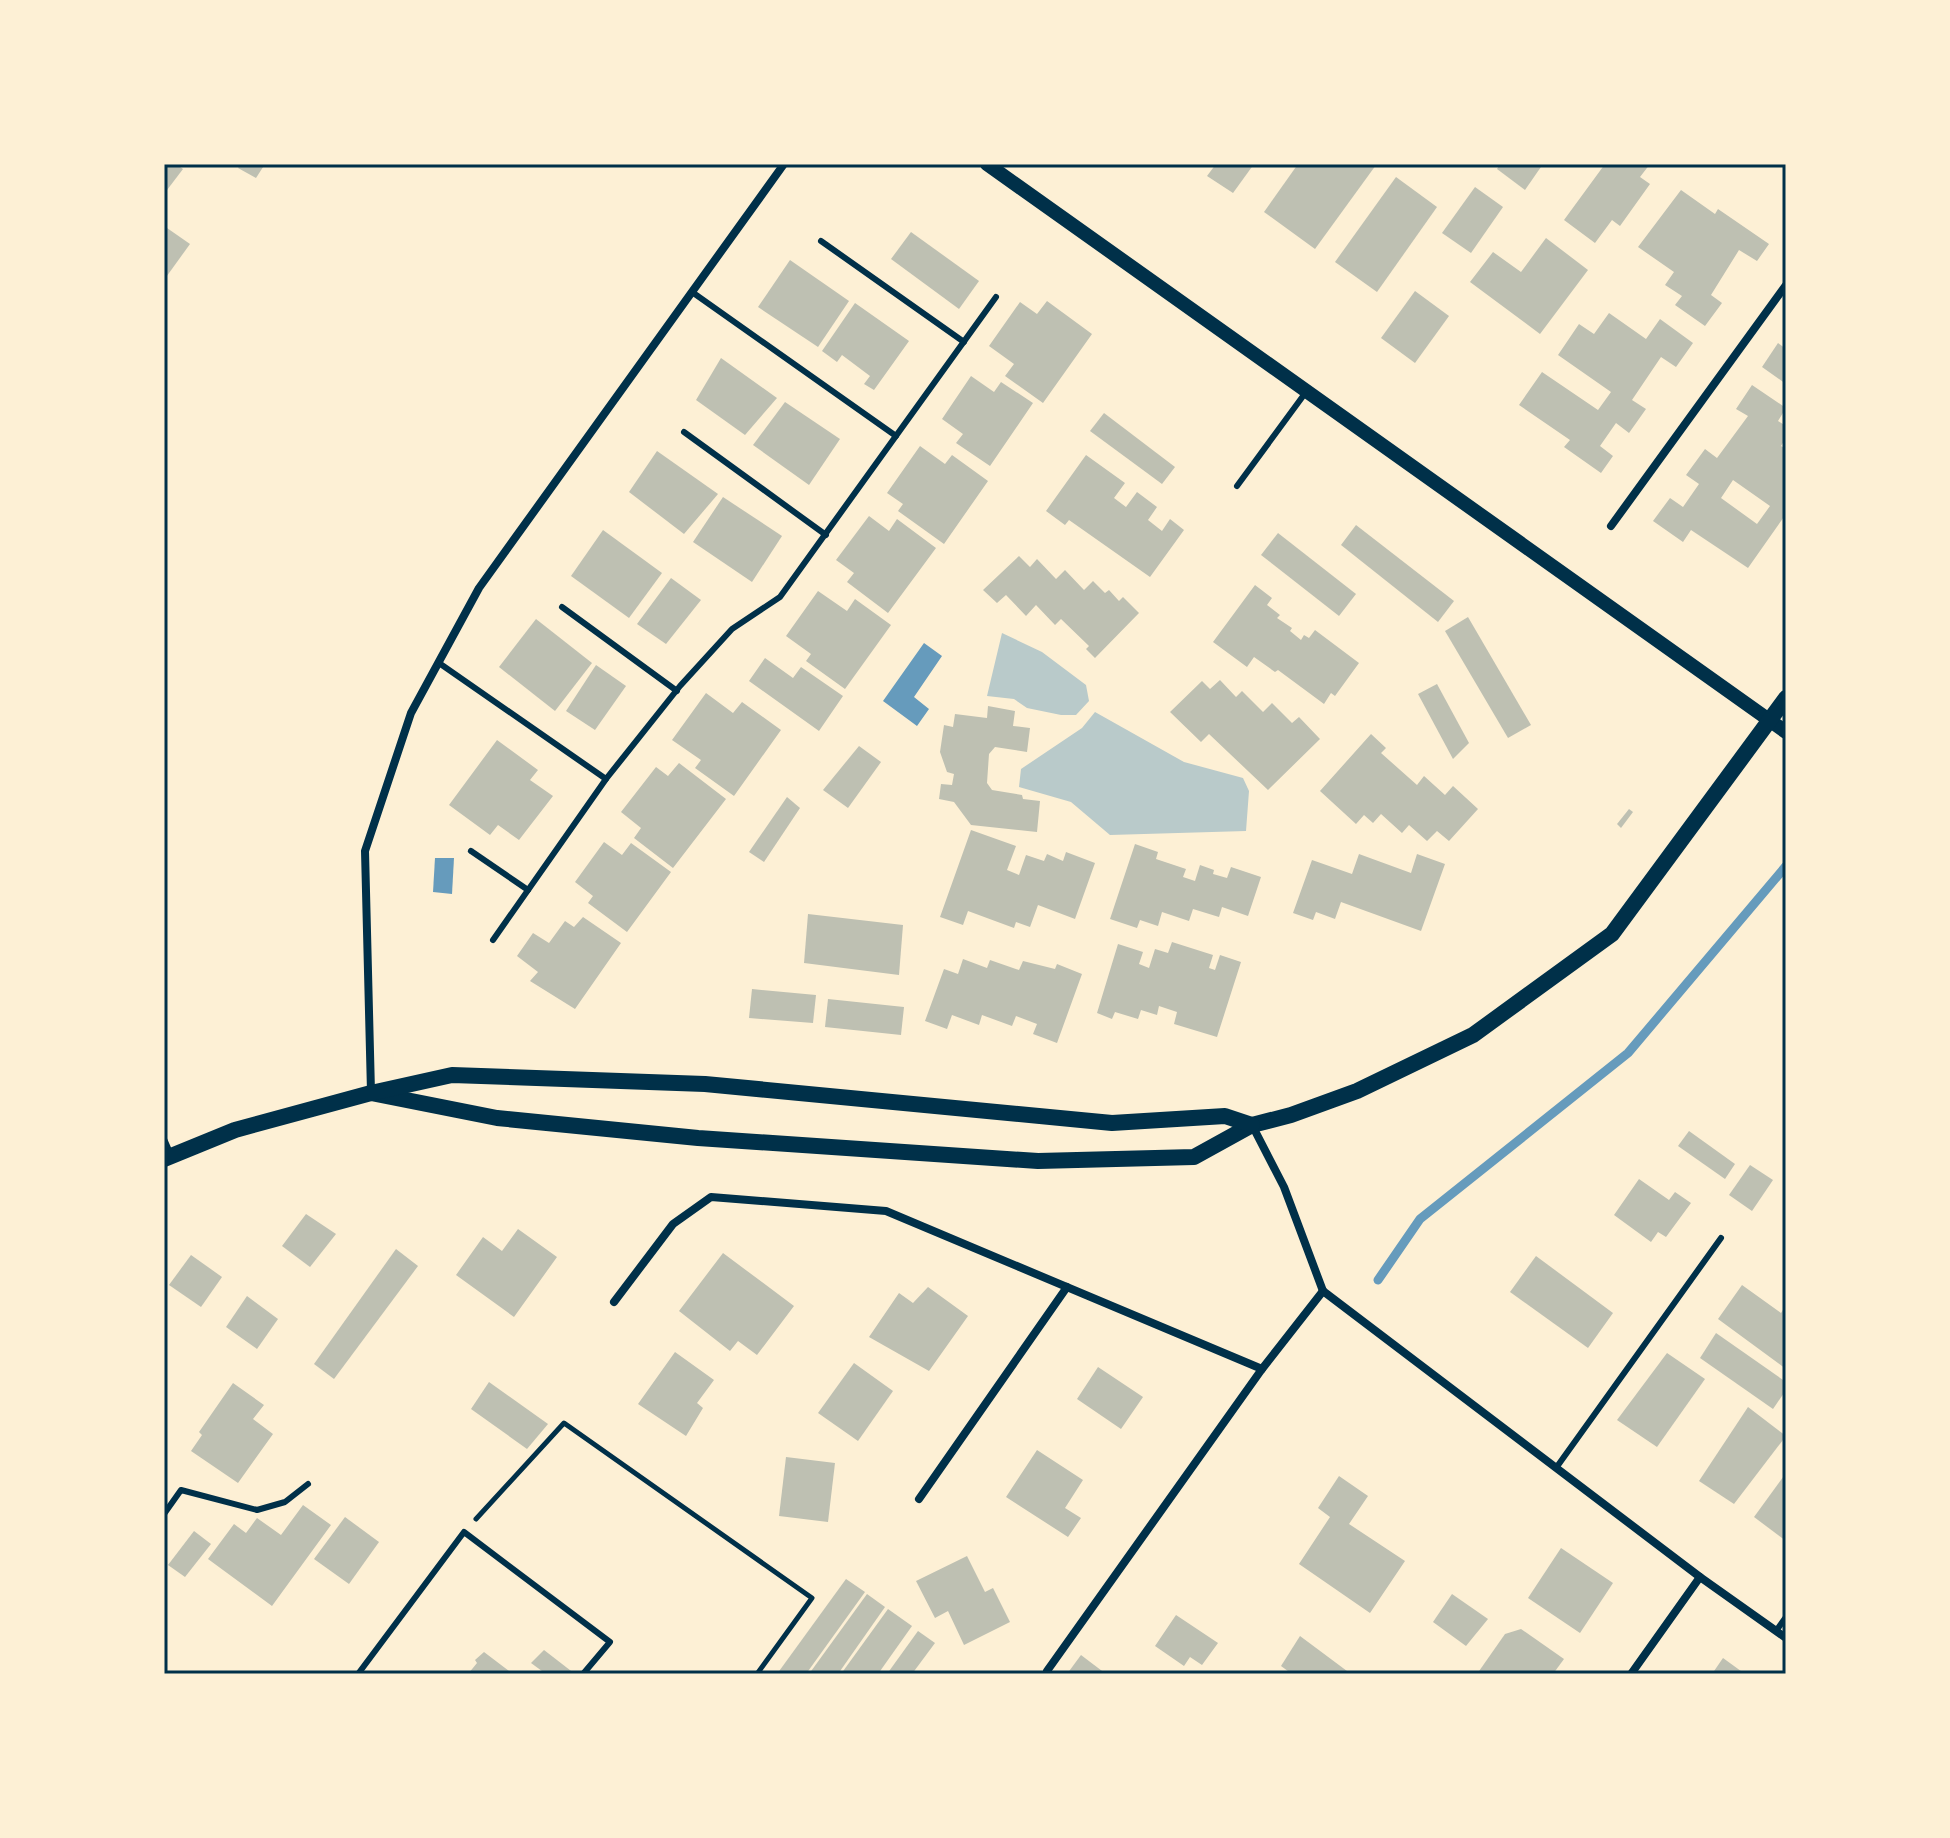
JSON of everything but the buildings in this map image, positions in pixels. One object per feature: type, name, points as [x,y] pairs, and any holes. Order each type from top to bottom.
[{"type":"main road","points":[[371,1093],[497,1118],[698,1138],[1038,1161],[1194,1157],[1252,1125],[1291,1115],[1357,1091],[1473,1035],[1612,934],[1786,698]]},
{"type":"main road","points":[[166,1151],[371,1093],[452,1075],[705,1084],[1112,1123],[1225,1116],[1252,1125]]},
{"type":"street","points":[[371,1093],[365,851],[411,713],[479,588],[784,164]]},
{"type":"street","points":[[987,164],[1786,732]]},
{"type":"street","points":[[1611,526],[1786,285]]},
{"type":"street","points":[[1252,1125],[1284,1187],[1323,1291],[1700,1577],[1786,1638]]},
{"type":"street","points":[[614,1302],[673,1224],[711,1197],[886,1211],[1262,1369]]},
{"type":"street","points":[[919,1499],[1067,1287]]},
{"type":"street","points":[[1047,1671],[1262,1369],[1323,1291]]},
{"type":"street","points":[[1631,1674],[1700,1577]]},
{"type":"lane","points":[[821,241],[964,342]]},
{"type":"lane","points":[[692,292],[896,436]]},
{"type":"lane","points":[[493,940],[606,779],[677,691],[732,629],[780,597],[996,297]]},
{"type":"lane","points":[[1237,486],[1306,392]]},
{"type":"lane","points":[[684,432],[826,535]]},
{"type":"lane","points":[[562,607],[677,691]]},
{"type":"lane","points":[[439,663],[606,779]]},
{"type":"lane","points":[[471,851],[528,890]]},
{"type":"lane","points":[[1556,1468],[1721,1238]]},
{"type":"lane","points":[[164,1514],[181,1490],[257,1510],[285,1502],[308,1484]]},
{"type":"lane","points":[[358,1674],[464,1532],[610,1642],[583,1674]]},
{"type":"lane","points":[[1776,1631],[1786,1617]]},
{"type":"path","points":[[464,1532],[564,1423],[812,1598],[757,1674]]},
{"type":"shaded area","points":[[1002,633],[1042,652],[1086,685],[1089,701],[1076,715],[1027,708],[1014,699],[987,696]]},
{"type":"shaded area","points":[[1095,712],[1184,762],[1243,778],[1249,791],[1246,831],[1110,835],[1071,802],[1019,787],[1021,769],[1082,728]]},
{"type":"water","points":[[924,643],[942,656],[914,697],[929,709],[917,726],[883,701]]},
{"type":"water","points":[[435,858],[454,858],[452,894],[433,892]]},
{"type":"waterway","points":[[1378,1280],[1420,1219],[1628,1053],[1786,866]]}]
